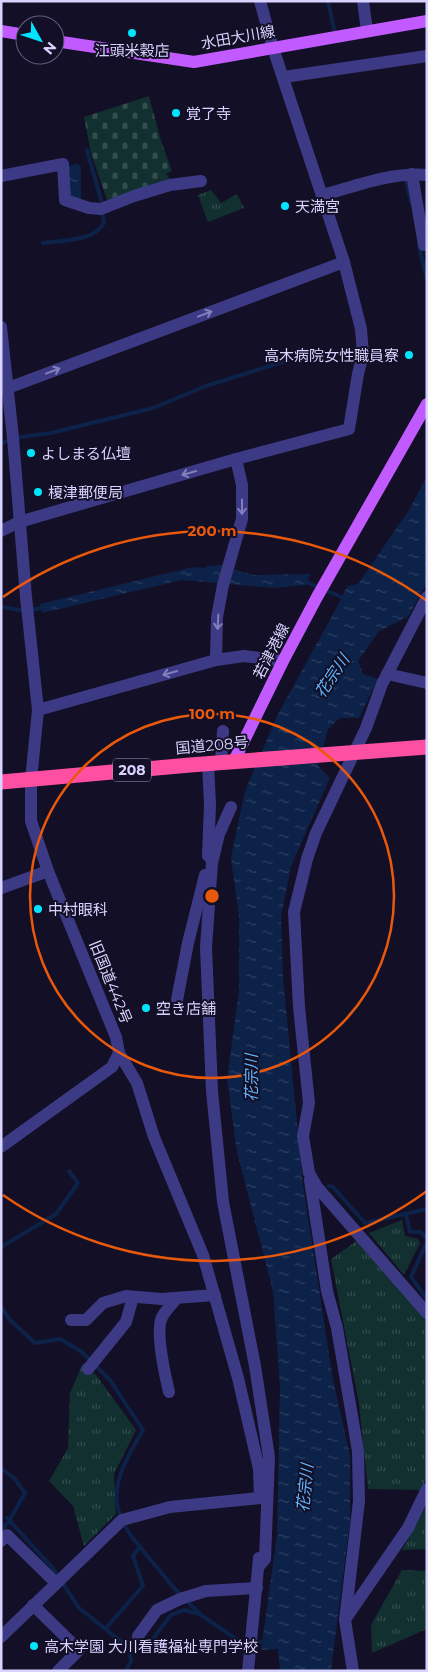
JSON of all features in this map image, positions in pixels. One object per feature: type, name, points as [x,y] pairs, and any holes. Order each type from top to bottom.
[{"type":"highway","name":"国道208号","points":[[1,782],[221,762],[427,747]]},
{"type":"main road","name":"水田大川線","points":[[65,43],[194,62],[427,21]]},
{"type":"main road","points":[[1,30],[15,33]]},
{"type":"main road","name":"若津港線","points":[[221,762],[283,661],[317,597],[427,404]]},
{"type":"street","points":[[1,531],[19,522],[236,459],[349,429],[358,374],[364,354],[361,329],[344,262],[260,1]]},
{"type":"street","points":[[362,1],[367,31]]},
{"type":"street","points":[[284,77],[427,56]]},
{"type":"street","points":[[1,176],[63,164],[65,200],[89,208],[101,209],[152,190],[170,185],[201,181]]},
{"type":"street","points":[[323,195],[388,177],[412,174],[427,175]]},
{"type":"street","points":[[412,174],[424,245],[427,245]]},
{"type":"street","points":[[8,388],[344,262]]},
{"type":"street","name":"旧国道442号","points":[[1,327],[38,710],[31,780],[31,821],[48,871],[116,1037],[119,1053],[137,1083],[154,1137],[203,1254],[238,1378],[258,1469],[260,1498],[259,1566]]},
{"type":"street","points":[[216,660],[218,617],[223,584],[242,519],[242,485],[236,459]]},
{"type":"street","points":[[353,1671],[345,1620],[359,1501],[358,1451],[337,1328],[327,1291],[303,1136],[308,1103],[298,1007],[294,912],[307,859],[316,833],[387,674],[427,597]]},
{"type":"street","points":[[38,710],[216,660],[244,656],[283,661]]},
{"type":"street","points":[[387,674],[427,683]]},
{"type":"street","points":[[223,731],[221,762],[210,805],[206,947],[213,1100],[224,1202],[255,1366],[269,1457],[265,1559],[259,1566],[248,1671]]},
{"type":"street","points":[[176,1000],[210,858],[231,807]]},
{"type":"street","points":[[1,888],[48,871]]},
{"type":"street","points":[[1,1147],[112,1067],[119,1053]]},
{"type":"street","points":[[309,1173],[317,1187],[427,1314]]},
{"type":"street","points":[[71,1320],[86,1320],[103,1303],[126,1296],[161,1299],[215,1295]]},
{"type":"street","points":[[88,1369],[126,1322],[133,1297]]},
{"type":"street","points":[[169,1392],[163,1366],[160,1328],[162,1317],[177,1298]]},
{"type":"street","points":[[345,1620],[408,1528],[427,1489]]},
{"type":"street","points":[[1,1638],[122,1520],[170,1506],[260,1498]]},
{"type":"street","points":[[1,1541],[7,1535],[60,1580]]},
{"type":"street","points":[[138,1636],[157,1610],[180,1599],[206,1591],[257,1588]]},
{"type":"street","points":[[33,1605],[79,1650],[58,1671]]},
{"type":"green space","points":[[149,96],[161,141],[172,171],[166,174],[171,180],[107,200],[91,153],[84,117]]},
{"type":"green space","points":[[211,190],[221,203],[237,194],[244,208],[208,222],[198,195]]},
{"type":"green space","points":[[402,1220],[405,1236],[418,1239],[420,1243],[404,1275],[369,1233]]},
{"type":"green space","points":[[358,1240],[425,1318],[427,1323],[427,1478],[420,1490],[368,1489],[359,1404],[331,1259]]},
{"type":"green space","points":[[83,1363],[97,1376],[136,1430],[114,1474],[116,1514],[84,1546],[73,1506],[49,1481],[68,1448],[70,1393]]},
{"type":"green space","points":[[427,1505],[427,1549],[402,1550]]},
{"type":"green space","points":[[402,1570],[427,1571],[427,1629],[372,1653],[371,1625]]},
{"type":"water","points":[[78,164],[81,167],[81,199],[70,199],[66,166]]},
{"type":"water","name":"花宗川","points":[[427,476],[427,583],[408,617],[379,631],[358,661],[363,674],[378,679],[359,718],[340,718],[328,729],[318,766],[330,778],[291,866],[281,917],[283,977],[303,1185],[333,1380],[350,1455],[350,1521],[331,1671],[280,1671],[278,1649],[261,1650],[277,1535],[280,1387],[273,1291],[237,1152],[227,1079],[239,991],[239,917],[231,857],[245,791],[277,716],[347,586],[358,584],[409,510]]},
{"type":"water","points":[[221,565],[253,575],[310,574],[306,585],[274,588],[182,580],[42,613],[40,604],[193,567],[206,568],[207,566]]},
{"type":"waterway","points":[[328,1],[334,29]]},
{"type":"waterway","points":[[87,150],[103,207]]},
{"type":"waterway","points":[[406,180],[411,202]]},
{"type":"waterway","points":[[43,243],[76,239],[92,234],[104,223],[102,211]]},
{"type":"waterway","points":[[419,246],[427,280]]},
{"type":"waterway","points":[[1,444],[13,438],[51,433],[153,408],[206,386],[292,359]]},
{"type":"waterway","points":[[304,581],[346,599]]},
{"type":"waterway","points":[[1,607],[26,611],[46,607]]},
{"type":"waterway","points":[[1,1247],[56,1214],[78,1183],[69,1171]]},
{"type":"waterway","points":[[329,1186],[333,1187],[365,1223],[427,1209]]},
{"type":"waterway","points":[[406,1215],[410,1232],[421,1232],[427,1239]]},
{"type":"waterway","points":[[427,1242],[411,1277],[427,1299]]},
{"type":"waterway","points":[[1,1306],[9,1319],[35,1343],[60,1339],[82,1352],[110,1380],[143,1430],[126,1461],[117,1488],[120,1516],[140,1547],[133,1556],[143,1586],[106,1628]]},
{"type":"waterway","points":[[1,1468],[14,1478],[25,1493],[1,1531]]},
{"type":"waterway","points":[[7,1518],[50,1565]]},
{"type":"waterway","points":[[140,1547],[174,1588],[201,1615],[239,1641],[267,1642]]},
{"type":"waterway","points":[[50,1564],[79,1608],[123,1643],[130,1652],[131,1661],[126,1671]]},
{"type":"waterway","points":[[128,1649],[152,1640],[171,1615],[184,1610],[199,1614]]},
{"type":"place","name":"江頭米穀店","points":[[132,33]]},
{"type":"place","name":"覚了寺","points":[[176,113]]},
{"type":"place","name":"天満宮","points":[[285,206]]},
{"type":"place","name":"高木病院女性職員寮","points":[[409,355]]},
{"type":"place","name":"よしまる仏壇","points":[[31,453]]},
{"type":"place","name":"榎津郵便局","points":[[38,492]]},
{"type":"place","name":"中村眼科","points":[[38,909]]},
{"type":"place","name":"空き店舗","points":[[146,1008]]},
{"type":"place","name":"高木学園 大川看護福祉専門学校","points":[[34,1646]]}]
